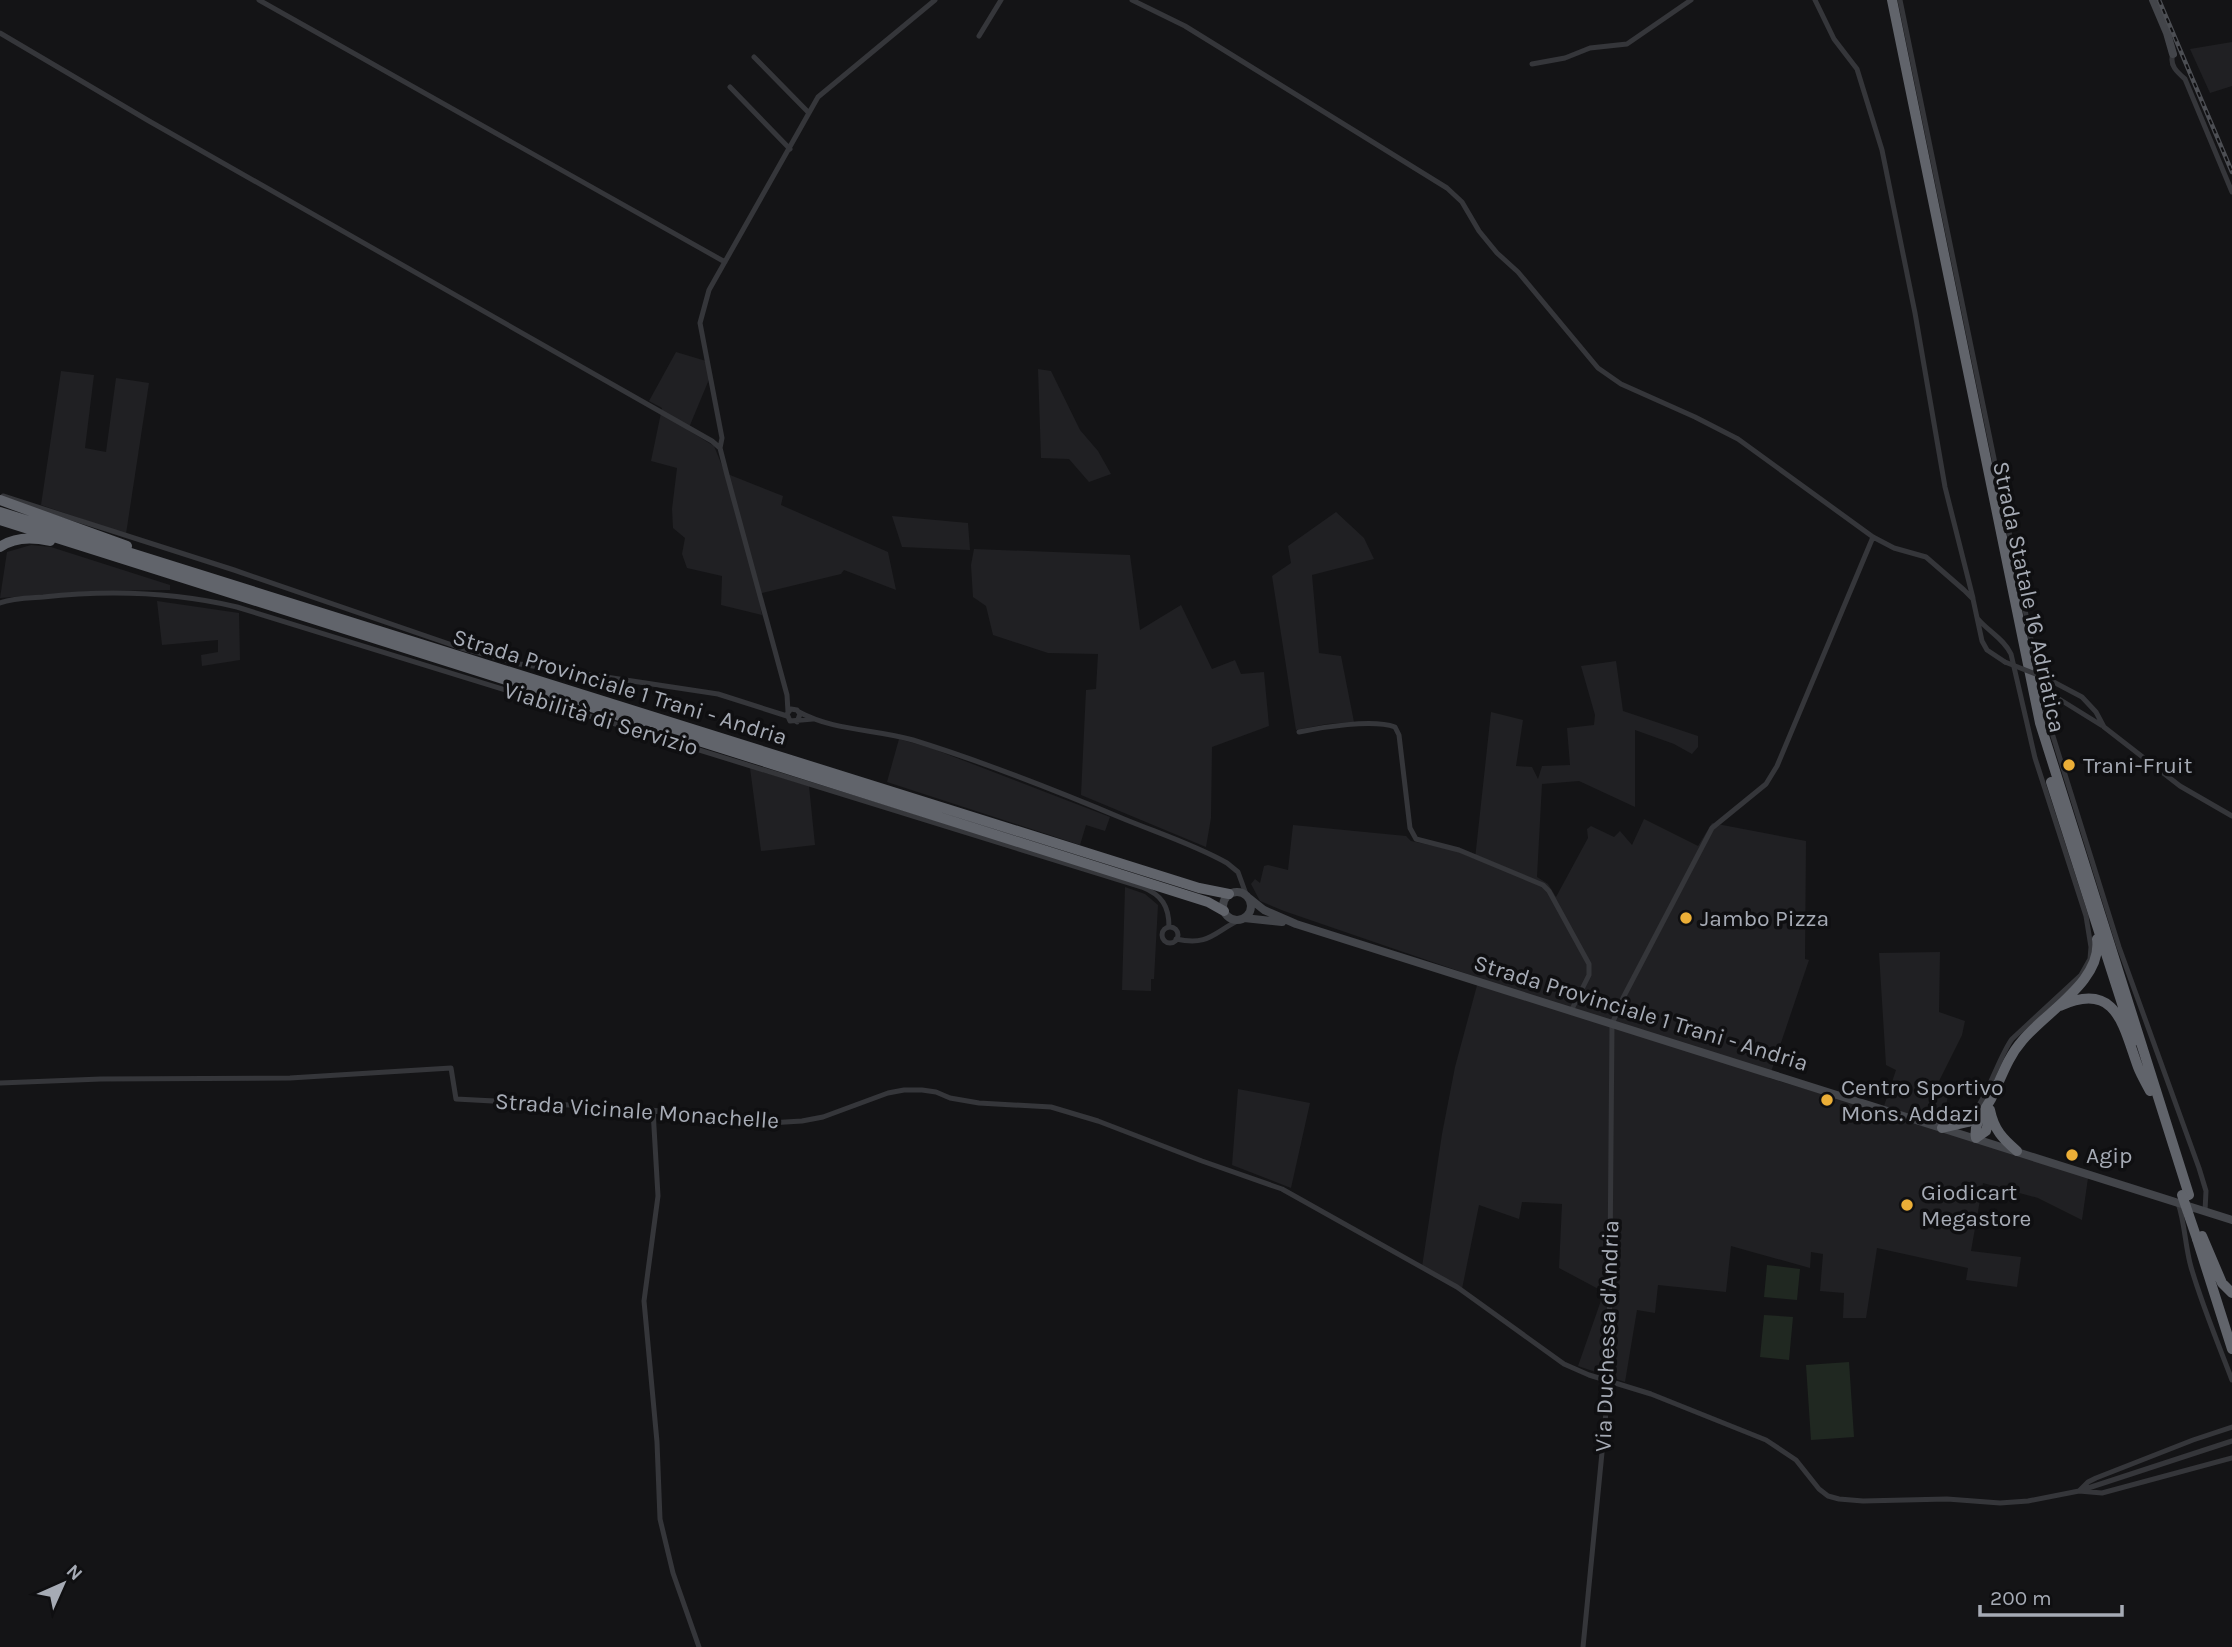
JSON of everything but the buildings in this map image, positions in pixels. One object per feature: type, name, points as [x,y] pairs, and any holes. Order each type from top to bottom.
[{"type":"highway","name":"Strada Statale 16 Adriatica","points":[[1886,0],[2035,728],[2183,1197],[2232,1329]]},
{"type":"highway","name":"Strada Statale 16 Adriatica","points":[[1892,0],[2040,723],[2183,1197]]},
{"type":"highway","points":[[0,498],[192,573]]},
{"type":"highway","name":"Strada Provinciale 1 Trani - Andria","points":[[0,512],[1199,888],[1231,893]]},
{"type":"highway","name":"Strada Provinciale 1 Trani - Andria","points":[[0,520],[1209,902],[1224,911]]},
{"type":"highway","points":[[0,547],[17,539],[28,538],[100,552]]},
{"type":"highway","points":[[1976,1138],[1986,1131],[1987,1111],[2010,1057],[2022,1040],[2088,975],[2097,957],[2098,948],[2090,905]]},
{"type":"highway","points":[[2053,1009],[2075,999],[2084,999],[2105,1003],[2114,1010],[2125,1028],[2139,1069],[2150,1091]]},
{"type":"highway","points":[[1938,1127],[1968,1122],[1987,1111]]},
{"type":"highway","points":[[1987,1111],[2002,1139],[2017,1152]]},
{"type":"highway","name":"Strada Statale 16 Adriatica","points":[[2200,1238],[2232,1349]]},
{"type":"highway","points":[[2200,1238],[2222,1283],[2232,1293]]},
{"type":"main road","points":[[2153,0],[2169,38],[2172,54]]},
{"type":"main road","name":"Strada Provinciale 1 Trani - Andria","points":[[1231,893],[1247,896],[1264,910],[1296,924],[2017,1152],[2183,1197],[2205,1211],[2232,1220]]},
{"type":"main road","points":[[1224,911],[1223,901],[1231,893]]},
{"type":"main road","points":[[1242,919],[1250,911],[1247,896]]},
{"type":"main road","name":"Strada Provinciale 1 Trani - Andria","points":[[1224,911],[1230,918],[1296,924]]},
{"type":"street","points":[[259,0],[725,262]]},
{"type":"street","points":[[813,719],[790,722],[787,714],[787,695],[720,448],[722,439],[700,323],[709,290],[818,97],[935,0]]},
{"type":"street","points":[[979,36],[1001,0]]},
{"type":"street","points":[[1132,0],[1185,26],[1447,188],[1462,202],[1479,231],[1497,253],[1518,272],[1598,368],[1611,379],[1738,439],[1873,537],[1894,548],[1926,557],[1973,599]]},
{"type":"street","points":[[1532,64],[1565,58],[1590,48],[1627,44],[1691,0]]},
{"type":"street","points":[[1815,0],[1834,39],[1857,69],[1882,149],[1915,313],[1945,488],[1982,641],[1987,650],[2006,662],[2046,678],[2082,697],[2096,712],[2104,727]]},
{"type":"street","points":[[1900,0],[2058,760],[2119,947],[2199,1168],[2206,1191],[2205,1211]]},
{"type":"street","points":[[0,33],[149,121],[700,434],[720,448]]},
{"type":"street","points":[[2172,54],[2175,70],[2185,79],[2232,192]]},
{"type":"street","points":[[754,57],[809,113]]},
{"type":"street","points":[[730,87],[790,149]]},
{"type":"street","points":[[0,498],[234,570],[461,648],[520,664],[718,694],[787,714],[797,710]]},
{"type":"street","points":[[1612,1024],[1712,828],[1766,784],[1777,766],[1873,537]]},
{"type":"street","name":"Viabilità di Servizio","points":[[0,603],[65,594],[124,593],[193,599],[237,607],[1142,887],[1160,896],[1169,913],[1169,928]]},
{"type":"street","points":[[1938,1127],[1969,1115],[1979,1106],[2012,1039],[2081,975],[2090,959],[2091,947],[2087,916],[2035,758],[2011,654],[2007,645],[1988,631],[1976,616]]},
{"type":"street","points":[[2042,692],[2051,694],[2104,727],[2180,786],[2232,816]]},
{"type":"street","points":[[787,695],[800,718],[797,722]]},
{"type":"street","points":[[797,710],[813,719],[909,739],[957,754],[1216,857],[1233,867],[1247,896]]},
{"type":"street","points":[[1299,732],[1325,726],[1385,724],[1395,727],[1399,735],[1410,828],[1416,839],[1459,850],[1535,880],[1549,891],[1589,964],[1589,975],[1571,1011]]},
{"type":"street","points":[[1231,893],[1242,881]]},
{"type":"street","points":[[1176,939],[1176,930],[1169,928],[1163,932],[1163,939],[1170,943],[1176,939],[1204,941],[1242,919]]},
{"type":"street","name":"Via Duchessa d'Andria","points":[[1583,1647],[1609,1381],[1612,1024]]},
{"type":"street","name":"Strada Vicinale Monachelle","points":[[0,1083],[101,1079],[290,1078],[451,1068],[456,1099],[653,1110],[736,1121],[802,1121],[822,1117],[888,1093],[913,1090],[936,1092],[970,1102],[1051,1107],[1282,1189],[1457,1287],[1563,1364],[1651,1394],[1766,1440],[1796,1460],[1828,1496],[1863,1501],[2028,1501],[2079,1491],[2232,1441]]},
{"type":"street","points":[[653,1110],[658,1196],[645,1301],[658,1453],[660,1520],[670,1563],[699,1647]]},
{"type":"street","points":[[2183,1197],[2182,1214],[2192,1271],[2232,1380]]},
{"type":"street","points":[[2079,1491],[2096,1478],[2232,1427]]},
{"type":"street","points":[[2079,1491],[2102,1493],[2232,1458]]},
{"type":"shaded area","points":[[2232,42],[2232,86],[2210,93],[2190,49]]},
{"type":"shaded area","points":[[676,352],[706,361],[710,377],[688,430],[714,446],[725,473],[783,496],[781,505],[888,552],[896,590],[844,570],[841,574],[758,594],[762,615],[721,605],[722,576],[687,568],[682,554],[685,538],[673,528],[672,509],[677,468],[651,461],[662,408],[649,401]]},
{"type":"shaded area","points":[[1038,369],[1051,371],[1080,430],[1098,451],[1111,474],[1089,482],[1069,459],[1041,458]]},
{"type":"shaded area","points":[[61,371],[94,375],[85,448],[106,452],[116,378],[149,383],[126,534],[41,505]]},
{"type":"shaded area","points":[[1336,512],[1364,538],[1374,559],[1312,575],[1319,653],[1341,656],[1354,722],[1296,730],[1272,576],[1291,563],[1288,546]]},
{"type":"shaded area","points":[[892,516],[968,523],[970,550],[902,547]]},
{"type":"shaded area","points":[[31,545],[51,547],[170,585],[170,590],[92,591],[0,598],[7,552]]},
{"type":"shaded area","points":[[974,549],[1130,555],[1140,630],[1181,605],[1212,669],[1235,660],[1241,674],[1264,672],[1269,726],[1212,747],[1211,818],[1206,847],[1081,795],[1086,690],[1096,689],[1098,654],[1048,653],[993,635],[986,606],[973,597],[971,565]]},
{"type":"shaded area","points":[[157,601],[239,613],[240,660],[202,666],[201,655],[218,652],[218,640],[162,645]]},
{"type":"shaded area","points":[[1616,661],[1623,711],[1698,736],[1698,747],[1692,754],[1674,744],[1635,730],[1635,807],[1579,781],[1542,784],[1537,877],[1548,884],[1556,897],[1588,838],[1587,829],[1591,826],[1614,837],[1620,831],[1632,845],[1644,819],[1698,846],[1712,823],[1806,841],[1805,959],[1809,960],[1769,1078],[1882,1112],[1896,1070],[1886,1065],[1879,953],[1940,952],[1939,1012],[1965,1021],[1962,1035],[1938,1083],[1950,1088],[1940,1130],[2088,1178],[2082,1220],[2038,1198],[1983,1183],[1971,1251],[2021,1257],[2017,1287],[1966,1280],[1968,1268],[1877,1248],[1866,1318],[1843,1318],[1844,1293],[1820,1291],[1823,1254],[1811,1252],[1810,1268],[1731,1246],[1726,1292],[1658,1285],[1655,1313],[1637,1310],[1625,1382],[1578,1366],[1604,1292],[1559,1268],[1562,1204],[1522,1202],[1519,1219],[1479,1205],[1462,1289],[1422,1267],[1455,1067],[1479,978],[1284,911],[1260,901],[1251,884],[1255,879],[1260,883],[1264,866],[1288,870],[1293,825],[1406,836],[1411,841],[1454,850],[1475,859],[1491,712],[1523,720],[1516,766],[1532,767],[1538,779],[1542,766],[1570,765],[1567,728],[1594,725],[1595,715],[1581,666]]},
{"type":"shaded area","points":[[899,739],[931,748],[1110,817],[1105,831],[1086,825],[1080,845],[887,782]]},
{"type":"shaded area","points":[[750,768],[809,786],[815,845],[761,851]]},
{"type":"shaded area","points":[[1125,887],[1145,894],[1158,905],[1151,991],[1122,990]]},
{"type":"shaded area","points":[[1238,1089],[1310,1103],[1291,1188],[1232,1165]]},
{"type":"shaded area","points":[[1767,1265],[1800,1269],[1797,1300],[1764,1297]]},
{"type":"shaded area","points":[[1764,1315],[1793,1317],[1789,1360],[1760,1357]]},
{"type":"shaded area","points":[[1849,1362],[1854,1437],[1811,1440],[1806,1365]]},
{"type":"railway","points":[[2159,0],[2232,172]]},
{"type":"place","name":"Trani-Fruit","points":[[2069,765]]},
{"type":"place","name":"Jambo Pizza","points":[[1686,918]]},
{"type":"place","name":"Centro Sportivo Mons. Addazi","points":[[1827,1100]]},
{"type":"place","name":"Agip","points":[[2072,1155]]},
{"type":"place","name":"Giodicart Megastore","points":[[1907,1205]]}]
